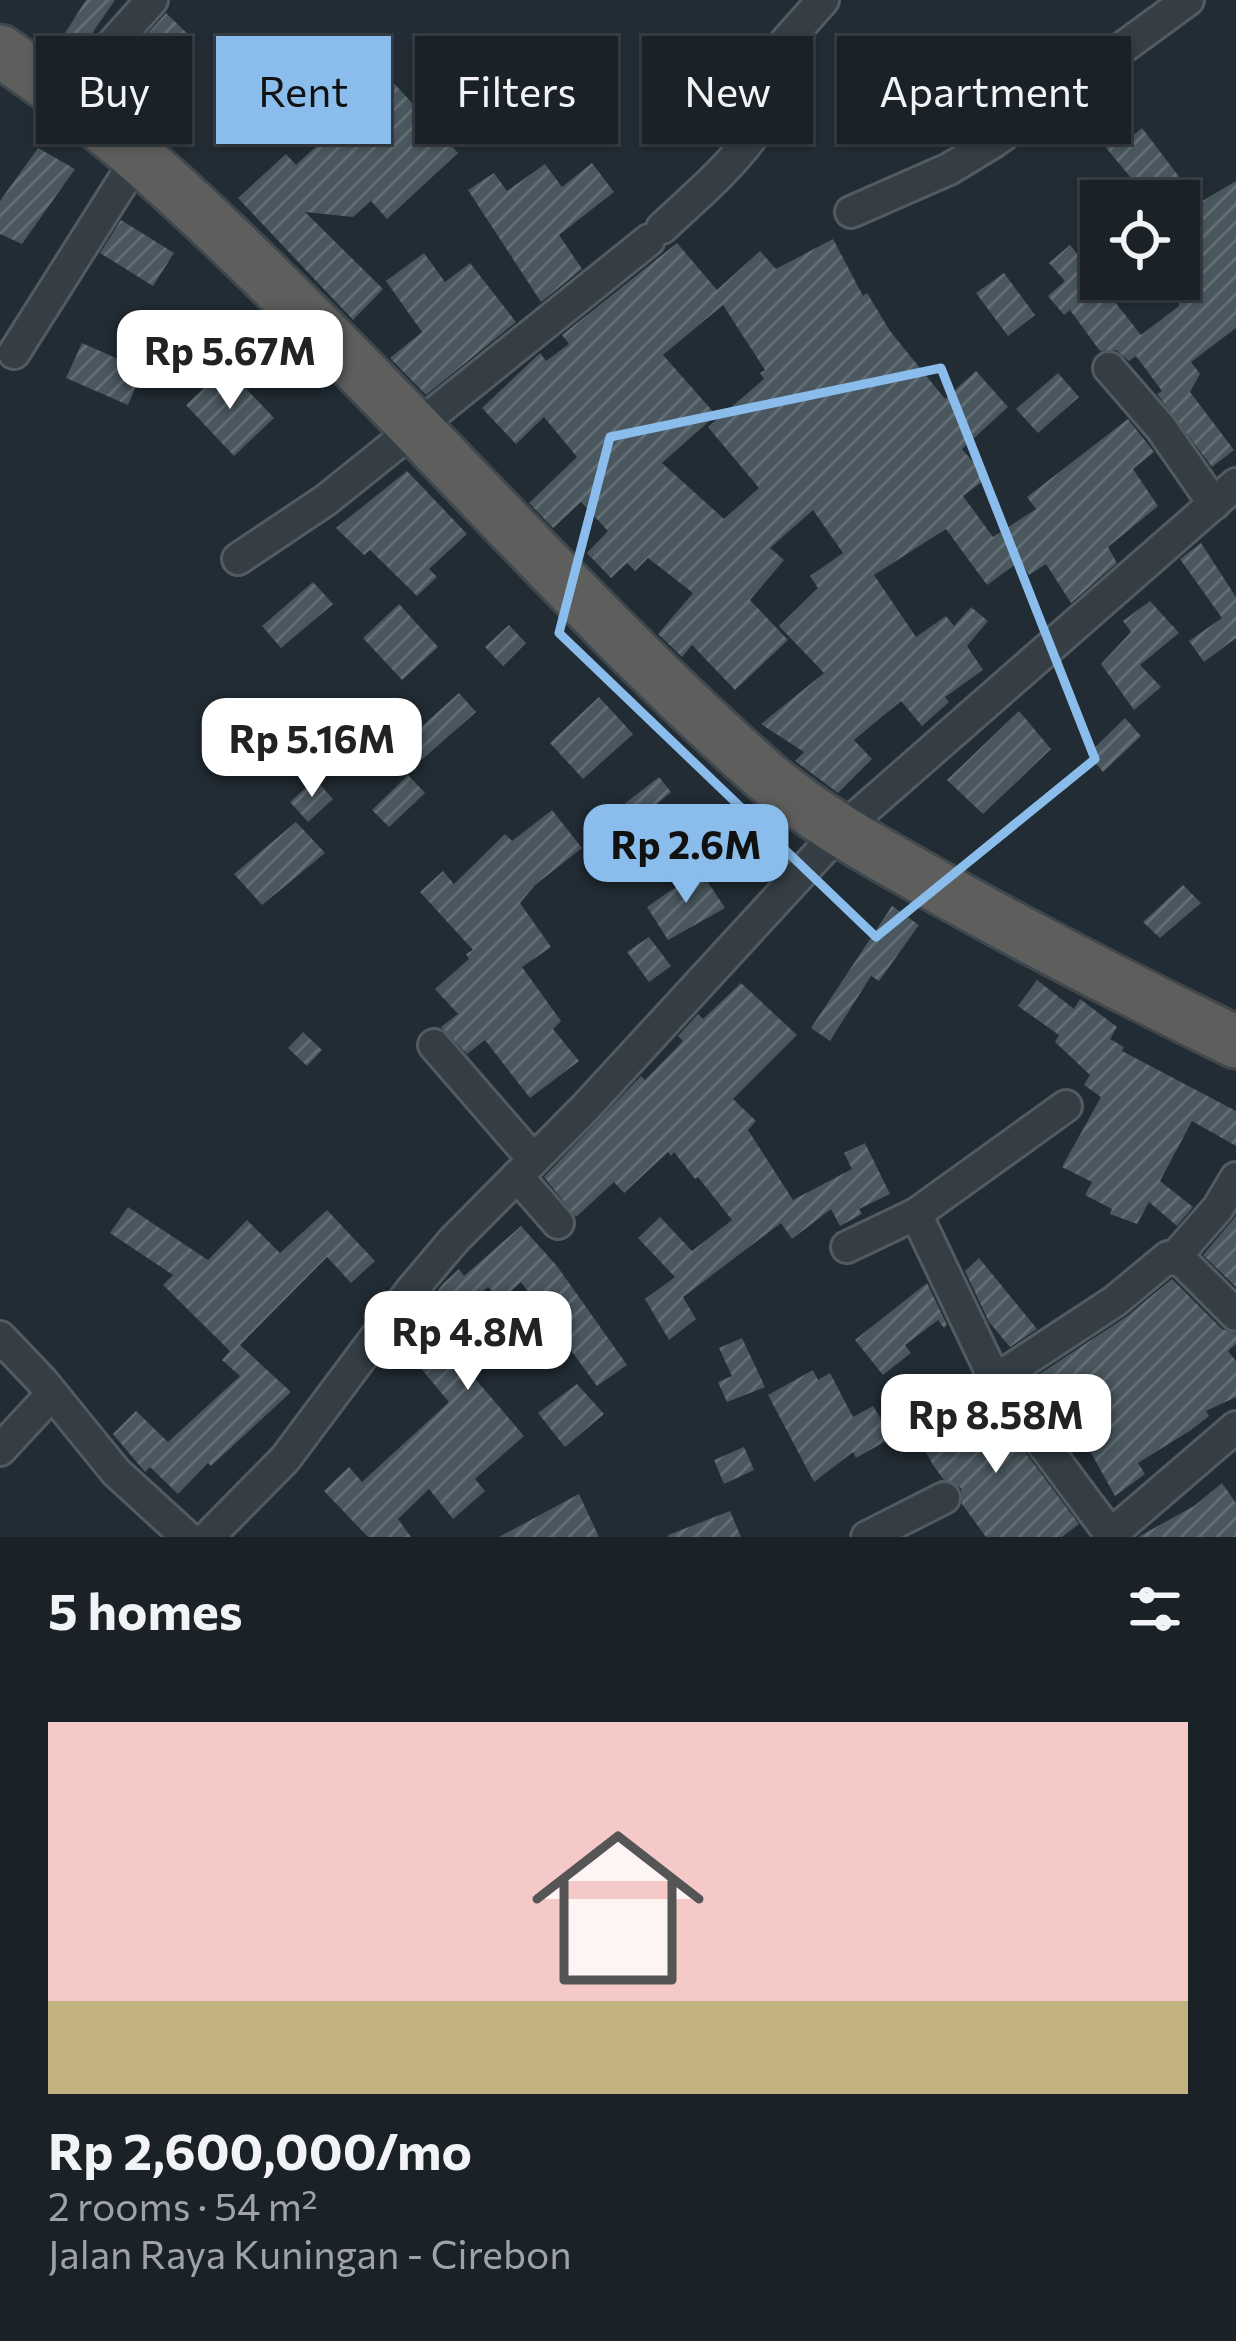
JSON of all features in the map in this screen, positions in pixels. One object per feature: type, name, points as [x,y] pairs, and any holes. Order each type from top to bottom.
[{"type":"highway","points":[[0,51],[36,76]]},
{"type":"highway","points":[[124,144],[232,242],[419,427],[638,655],[765,776],[840,831],[1030,940],[1236,1042]]},
{"type":"street","points":[[120,36],[152,0]]},
{"type":"street","points":[[238,559],[326,500],[655,234],[754,137],[784,73],[784,44],[823,0]]},
{"type":"street","points":[[851,212],[949,169],[995,141],[1188,0]]},
{"type":"street","points":[[14,353],[150,165]]},
{"type":"street","points":[[208,1537],[285,1459],[410,1292],[840,831],[1225,494],[1109,368]]},
{"type":"street","points":[[434,1045],[525,1167],[558,1223]]},
{"type":"street","points":[[847,1247],[916,1214],[1066,1106]]},
{"type":"street","points":[[995,1380],[1115,1301],[1155,1266],[1175,1257],[1218,1208],[1236,1178]]},
{"type":"street","points":[[916,1214],[995,1380],[1110,1536],[1236,1427]]},
{"type":"street","points":[[1175,1257],[1236,1316]]},
{"type":"street","points":[[0,1337],[116,1472],[187,1537]]},
{"type":"street","points":[[0,1450],[52,1394]]},
{"type":"street","points":[[867,1537],[944,1498]]},
{"type":"highlighted area","points":[[941,368],[1095,759],[876,937],[559,633],[610,437]]},
{"type":"building","points":[[86,0],[115,0],[90,36],[63,36]]},
{"type":"building","points":[[166,13],[190,36],[145,36]]},
{"type":"building","points":[[391,80],[415,106],[415,144],[450,144],[458,153],[387,219],[371,201],[353,217],[305,212],[383,289],[353,320],[238,198],[286,154],[296,165],[319,144],[391,144]]},
{"type":"building","points":[[1142,128],[1182,180],[1133,180],[1103,144],[1131,144],[1131,129],[1135,134]]},
{"type":"building","points":[[38,148],[75,169],[22,244],[0,234],[0,201]]},
{"type":"building","points":[[592,163],[614,192],[559,235],[582,269],[541,302],[468,190],[494,173],[507,191],[545,164],[562,187]]},
{"type":"building","points":[[1236,181],[1236,328],[1191,362],[1200,374],[1190,392],[1234,450],[1212,467],[1157,394],[1162,391],[1136,356],[1129,361],[1116,350],[1100,351],[1070,310],[1064,315],[1048,296],[1065,281],[1049,263],[1070,245],[1080,258],[1080,300],[1113,300],[1141,335],[1179,306],[1179,300],[1200,300],[1200,202]]},
{"type":"building","points":[[121,220],[174,253],[153,286],[100,253]]},
{"type":"building","points":[[833,239],[863,296],[867,293],[890,331],[945,399],[976,371],[1008,407],[962,449],[987,478],[963,496],[993,537],[1036,509],[1027,497],[1128,419],[1154,452],[1133,469],[1158,506],[1108,547],[1117,563],[1071,603],[1046,564],[1029,575],[1020,561],[987,585],[946,529],[874,575],[916,637],[946,616],[954,626],[971,607],[988,621],[967,646],[983,670],[945,697],[949,702],[922,726],[901,701],[854,740],[872,759],[838,793],[795,761],[804,752],[761,724],[824,673],[779,626],[818,588],[810,576],[843,553],[813,510],[770,548],[784,560],[750,600],[788,640],[735,690],[692,645],[682,657],[658,634],[693,593],[648,558],[635,571],[627,563],[611,578],[587,553],[608,531],[581,502],[553,528],[529,503],[577,457],[544,417],[516,444],[482,408],[540,353],[546,361],[569,344],[562,335],[677,243],[717,290],[760,251],[776,269]],"holes":[[[723,305],[765,370],[760,373],[764,379],[708,427],[759,488],[724,519],[662,463],[716,415],[663,355]]]},
{"type":"building","points":[[424,253],[445,282],[470,263],[516,322],[426,395],[390,358],[422,332],[386,281]]},
{"type":"building","points":[[1004,273],[1035,315],[1008,336],[976,293]]},
{"type":"building","points":[[82,343],[143,370],[128,405],[66,378]]},
{"type":"building","points":[[226,367],[274,418],[234,456],[186,405]]},
{"type":"building","points":[[1058,373],[1079,397],[1038,433],[1016,409]]},
{"type":"building","points":[[407,471],[467,534],[429,569],[437,577],[417,596],[370,550],[364,555],[336,528]]},
{"type":"building","points":[[1201,543],[1236,597],[1236,638],[1204,662],[1189,641],[1222,618],[1180,559]]},
{"type":"building","points":[[313,582],[333,604],[281,648],[262,626]]},
{"type":"building","points":[[1150,601],[1179,633],[1140,665],[1161,687],[1134,710],[1101,664],[1131,632],[1123,621]]},
{"type":"building","points":[[399,604],[438,647],[402,680],[363,638]]},
{"type":"building","points":[[509,625],[526,643],[503,666],[485,647]]},
{"type":"building","points":[[459,693],[476,712],[417,764],[401,745]]},
{"type":"building","points":[[599,697],[633,734],[583,779],[550,743]]},
{"type":"building","points":[[1019,711],[1051,749],[983,814],[947,780]]},
{"type":"building","points":[[1125,718],[1141,736],[1103,772],[1088,754]]},
{"type":"building","points":[[408,775],[425,793],[389,827],[372,810]]},
{"type":"building","points":[[659,777],[671,792],[633,824],[641,833],[624,848],[601,822]]},
{"type":"building","points":[[315,779],[333,799],[308,822],[290,802]]},
{"type":"building","points":[[552,810],[582,848],[520,903],[551,947],[522,967],[561,1021],[553,1029],[579,1061],[530,1098],[485,1040],[467,1054],[441,1027],[458,1014],[435,989],[473,950],[420,892],[443,871],[454,884],[505,834],[512,841]]},
{"type":"building","points":[[296,822],[325,853],[262,905],[234,874]]},
{"type":"building","points":[[700,870],[725,908],[668,940],[647,907]]},
{"type":"building","points":[[1183,885],[1201,903],[1160,938],[1143,922]]},
{"type":"building","points":[[892,906],[919,925],[879,981],[871,976],[830,1041],[811,1028]]},
{"type":"building","points":[[649,937],[671,966],[649,982],[627,952]]},
{"type":"building","points":[[1037,980],[1074,1009],[1080,999],[1117,1027],[1110,1039],[1124,1047],[1122,1051],[1236,1111],[1236,1146],[1192,1121],[1160,1181],[1193,1207],[1177,1226],[1149,1202],[1137,1224],[1110,1214],[1112,1209],[1085,1195],[1092,1182],[1062,1167],[1101,1097],[1084,1085],[1090,1075],[1055,1042],[1059,1035],[1018,1006]]},
{"type":"building","points":[[741,983],[797,1035],[733,1099],[756,1121],[748,1130],[793,1200],[852,1169],[844,1153],[865,1143],[890,1194],[859,1209],[862,1214],[840,1226],[831,1209],[792,1239],[781,1223],[683,1297],[696,1319],[669,1340],[645,1299],[675,1277],[638,1238],[660,1217],[692,1251],[732,1220],[674,1152],[671,1156],[668,1152],[624,1193],[614,1182],[576,1217],[544,1177],[641,1076],[645,1080],[683,1041],[678,1036],[698,1014],[703,1019]]},
{"type":"building","points":[[303,1032],[322,1050],[307,1066],[288,1048]]},
{"type":"building","points":[[128,1207],[208,1260],[247,1220],[280,1253],[327,1210],[375,1261],[351,1283],[327,1257],[240,1345],[291,1392],[178,1494],[150,1467],[145,1472],[113,1434],[136,1411],[168,1442],[240,1376],[222,1360],[230,1351],[163,1285],[173,1275],[110,1233]]},
{"type":"building","points":[[1236,1216],[1236,1287],[1203,1255]]},
{"type":"building","points":[[521,1226],[557,1266],[627,1365],[597,1386],[521,1282],[501,1300],[488,1287],[436,1333],[524,1436],[475,1479],[485,1491],[453,1519],[429,1489],[398,1519],[411,1537],[368,1537],[324,1491],[349,1467],[362,1482],[449,1402],[398,1341],[459,1269],[464,1276]]},
{"type":"building","points":[[979,1258],[1037,1329],[1010,1347],[989,1322],[965,1271]]},
{"type":"building","points":[[1172,1279],[1222,1329],[1236,1334],[1236,1344],[1228,1351],[1236,1361],[1236,1397],[1206,1411],[1209,1416],[1191,1430],[1138,1463],[1145,1474],[1115,1496],[1061,1399],[1043,1412],[1026,1389],[1035,1377],[1126,1317]]},
{"type":"building","points":[[927,1283],[947,1325],[944,1328],[938,1320],[905,1345],[911,1353],[883,1375],[855,1340]]},
{"type":"building","points":[[742,1338],[765,1387],[727,1402],[718,1382],[732,1376],[719,1348]]},
{"type":"building","points":[[813,1370],[818,1380],[830,1373],[853,1417],[873,1406],[893,1437],[856,1458],[853,1452],[814,1482],[768,1395]]},
{"type":"building","points":[[577,1384],[604,1414],[565,1447],[538,1413]]},
{"type":"building","points":[[980,1392],[1079,1524],[1062,1537],[986,1537],[962,1504],[961,1488],[943,1479],[933,1465],[920,1441]]},
{"type":"building","points":[[744,1447],[754,1470],[724,1484],[714,1460]]},
{"type":"building","points":[[1222,1483],[1236,1503],[1236,1537],[1138,1537],[1194,1506]]},
{"type":"building","points":[[579,1494],[599,1537],[499,1537]]},
{"type":"building","points":[[730,1511],[741,1537],[668,1537],[668,1535]]}]
